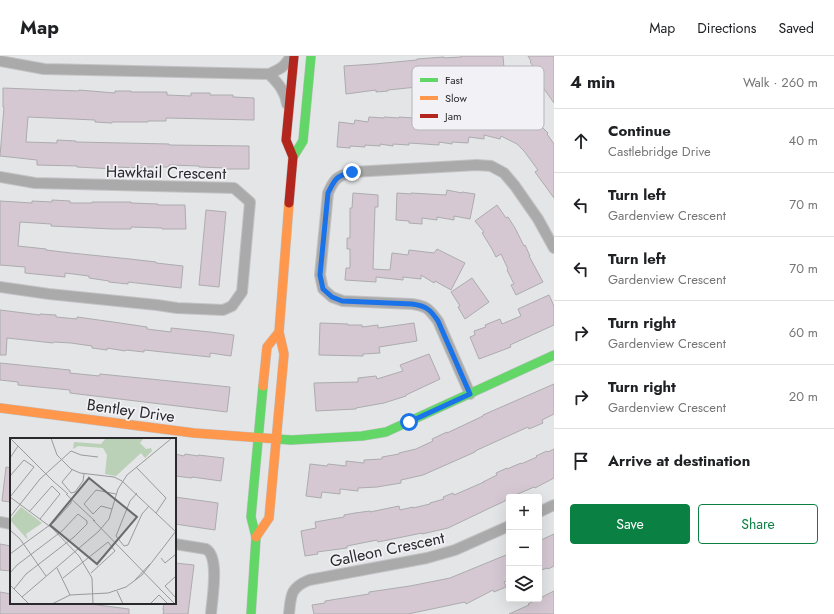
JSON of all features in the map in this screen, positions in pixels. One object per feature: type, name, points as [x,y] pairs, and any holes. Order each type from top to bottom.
[{"type":"main road","points":[[256,537],[268,518],[284,354],[279,332],[293,157],[286,140],[293,56]]},
{"type":"main road","points":[[293,157],[303,141],[311,56]]},
{"type":"main road","points":[[251,614],[256,537],[251,517],[267,347],[279,332]]},
{"type":"main road","name":"Bentley Drive","points":[[0,408],[194,433],[258,438],[296,440],[362,436],[386,432],[554,355]]},
{"type":"street","points":[[0,61],[44,69],[269,74],[285,66],[293,56]]},
{"type":"street","points":[[269,74],[278,83],[286,97],[288,118]]},
{"type":"street","points":[[470,394],[438,321],[432,312],[422,306],[412,304],[342,301],[332,297],[323,289],[320,275],[328,193],[333,182],[342,174],[352,172],[477,165],[491,166],[504,173],[516,186],[538,219],[554,248]]},
{"type":"street","name":"Hawktail Crescent","points":[[0,177],[35,183],[234,188],[250,202],[242,292],[232,306],[223,310],[177,308],[0,287]]},
{"type":"street","points":[[542,511],[554,505]]},
{"type":"street","points":[[0,522],[10,524]]},
{"type":"street","name":"Galleon Crescent","points":[[289,614],[291,597],[295,588],[305,581],[427,558],[455,550],[506,527]]},
{"type":"street","points":[[176,544],[206,549],[211,554],[215,569],[211,614]]},
{"type":"building","points":[[503,56],[504,66],[412,66],[412,88],[346,94],[344,66],[417,59]]},
{"type":"building","points":[[528,56],[554,56],[554,103],[544,89],[544,66],[533,66],[530,62],[531,61]]},
{"type":"building","points":[[3,88],[79,90],[115,93],[115,91],[167,92],[167,95],[191,96],[191,93],[210,93],[210,95],[233,95],[233,97],[254,98],[254,120],[166,118],[166,121],[112,123],[95,122],[95,120],[28,117],[26,142],[57,143],[57,140],[169,145],[249,146],[249,169],[169,165],[169,167],[142,168],[115,167],[115,169],[37,165],[37,160],[0,156],[4,107]]},
{"type":"building","points":[[369,117],[412,118],[412,130],[544,129],[554,144],[554,198],[535,172],[538,170],[524,151],[517,144],[501,136],[500,139],[484,135],[484,139],[469,137],[468,143],[452,142],[452,144],[439,142],[439,145],[409,143],[409,145],[393,144],[393,146],[380,144],[380,146],[365,145],[365,147],[337,147],[339,122],[354,124],[355,120],[368,122]]},
{"type":"building","points":[[447,190],[475,194],[470,219],[454,216],[454,220],[437,217],[437,220],[422,218],[422,224],[396,220],[397,193],[446,195]]},
{"type":"building","points":[[353,193],[378,195],[378,207],[375,207],[373,269],[390,270],[392,253],[408,255],[409,250],[434,253],[437,249],[465,263],[451,290],[435,281],[434,283],[421,275],[421,279],[403,277],[403,280],[376,277],[376,282],[345,280],[346,268],[350,268],[350,249],[347,249],[347,238],[350,238],[350,208],[352,208]]},
{"type":"building","points":[[52,200],[70,201],[70,203],[131,202],[158,205],[185,205],[186,229],[131,227],[131,229],[112,229],[51,226],[51,224],[20,222],[18,246],[183,266],[181,288],[128,282],[128,284],[109,282],[89,278],[89,276],[65,273],[65,277],[25,273],[25,267],[0,265],[0,201],[32,203],[32,201],[52,202]]},
{"type":"building","points":[[497,205],[506,218],[508,217],[515,228],[543,282],[516,295],[511,285],[514,284],[501,254],[496,257],[482,233],[484,232],[475,221]]},
{"type":"building","points":[[206,210],[226,212],[219,287],[199,285]]},
{"type":"building","points":[[472,278],[489,302],[465,319],[458,307],[460,306],[451,292]]},
{"type":"building","points":[[549,295],[554,306],[554,325],[510,345],[511,347],[479,359],[470,337],[475,335],[474,331],[486,327],[485,325],[500,319],[502,324],[521,316],[518,309]]},
{"type":"building","points":[[0,310],[40,315],[56,315],[56,317],[77,319],[77,317],[171,332],[171,328],[234,335],[231,356],[210,353],[210,357],[144,350],[144,352],[125,351],[107,348],[107,350],[71,343],[53,343],[7,338],[6,355],[0,355]]},
{"type":"building","points":[[320,323],[362,325],[362,327],[378,325],[378,328],[414,323],[417,341],[379,347],[380,353],[363,354],[363,356],[319,355]]},
{"type":"building","points":[[429,354],[440,379],[406,396],[384,403],[356,409],[316,411],[314,383],[358,382],[358,378],[376,376],[377,379],[403,371],[400,365]]},
{"type":"building","points":[[0,363],[70,370],[70,373],[99,376],[100,374],[230,387],[227,412],[70,393],[70,390],[18,385],[18,382],[0,380]]},
{"type":"building","points":[[554,384],[554,414],[542,420],[543,423],[529,429],[528,427],[423,475],[401,480],[401,483],[377,487],[358,488],[358,491],[340,489],[340,494],[322,492],[321,498],[306,496],[310,464],[346,466],[346,461],[364,463],[364,460],[382,459],[382,457],[416,449],[433,441],[432,439]]},
{"type":"building","points":[[554,449],[554,478],[535,488],[534,487],[518,494],[506,494],[505,501],[448,528],[378,542],[377,540],[347,546],[347,548],[317,552],[318,554],[305,556],[301,531],[316,528],[315,522],[344,517],[344,515],[370,512],[399,506],[400,510],[430,504],[444,499],[443,497],[453,493],[454,495],[484,482],[497,475],[496,473],[507,468],[521,464],[547,451],[548,452]]},
{"type":"building","points":[[176,454],[224,458],[221,481],[176,476]]},
{"type":"building","points":[[6,467],[10,468],[10,502],[2,501]]},
{"type":"building","points":[[176,497],[218,503],[215,530],[176,524]]},
{"type":"building","points":[[554,534],[554,566],[542,570],[542,566],[542,540]]},
{"type":"building","points":[[0,544],[10,546],[10,571],[0,570]]},
{"type":"building","points":[[506,555],[506,581],[504,582],[506,587],[494,592],[493,590],[466,604],[465,602],[408,614],[314,614],[312,605],[325,603],[325,601],[450,578]]},
{"type":"building","points":[[176,563],[194,565],[188,614],[163,614],[164,604],[176,604]]},
{"type":"building","points":[[554,591],[554,614],[509,614],[529,605],[528,604],[532,602],[542,602],[542,597]]},
{"type":"building","points":[[0,592],[10,594],[10,604],[90,604],[129,609],[129,614],[0,614]]},
{"type":"traffic: fast","points":[[293,157],[303,141],[311,56]]},
{"type":"traffic: fast","points":[[277,439],[291,440],[362,436],[386,432],[554,355]]},
{"type":"traffic: fast","points":[[251,614],[256,537],[251,517],[263,386]]},
{"type":"traffic: slow","points":[[256,537],[269,518],[284,354],[279,332],[289,203]]},
{"type":"traffic: slow","points":[[263,386],[267,347],[279,332]]},
{"type":"traffic: slow","points":[[0,408],[194,433],[277,439]]},
{"type":"traffic: jam","points":[[289,203],[293,157],[286,140],[294,56]]},
{"type":"route","points":[[352,172],[342,174],[333,182],[328,193],[320,275],[323,289],[332,297],[342,301],[412,304],[422,306],[432,312],[438,321],[470,394],[409,422]]}]
